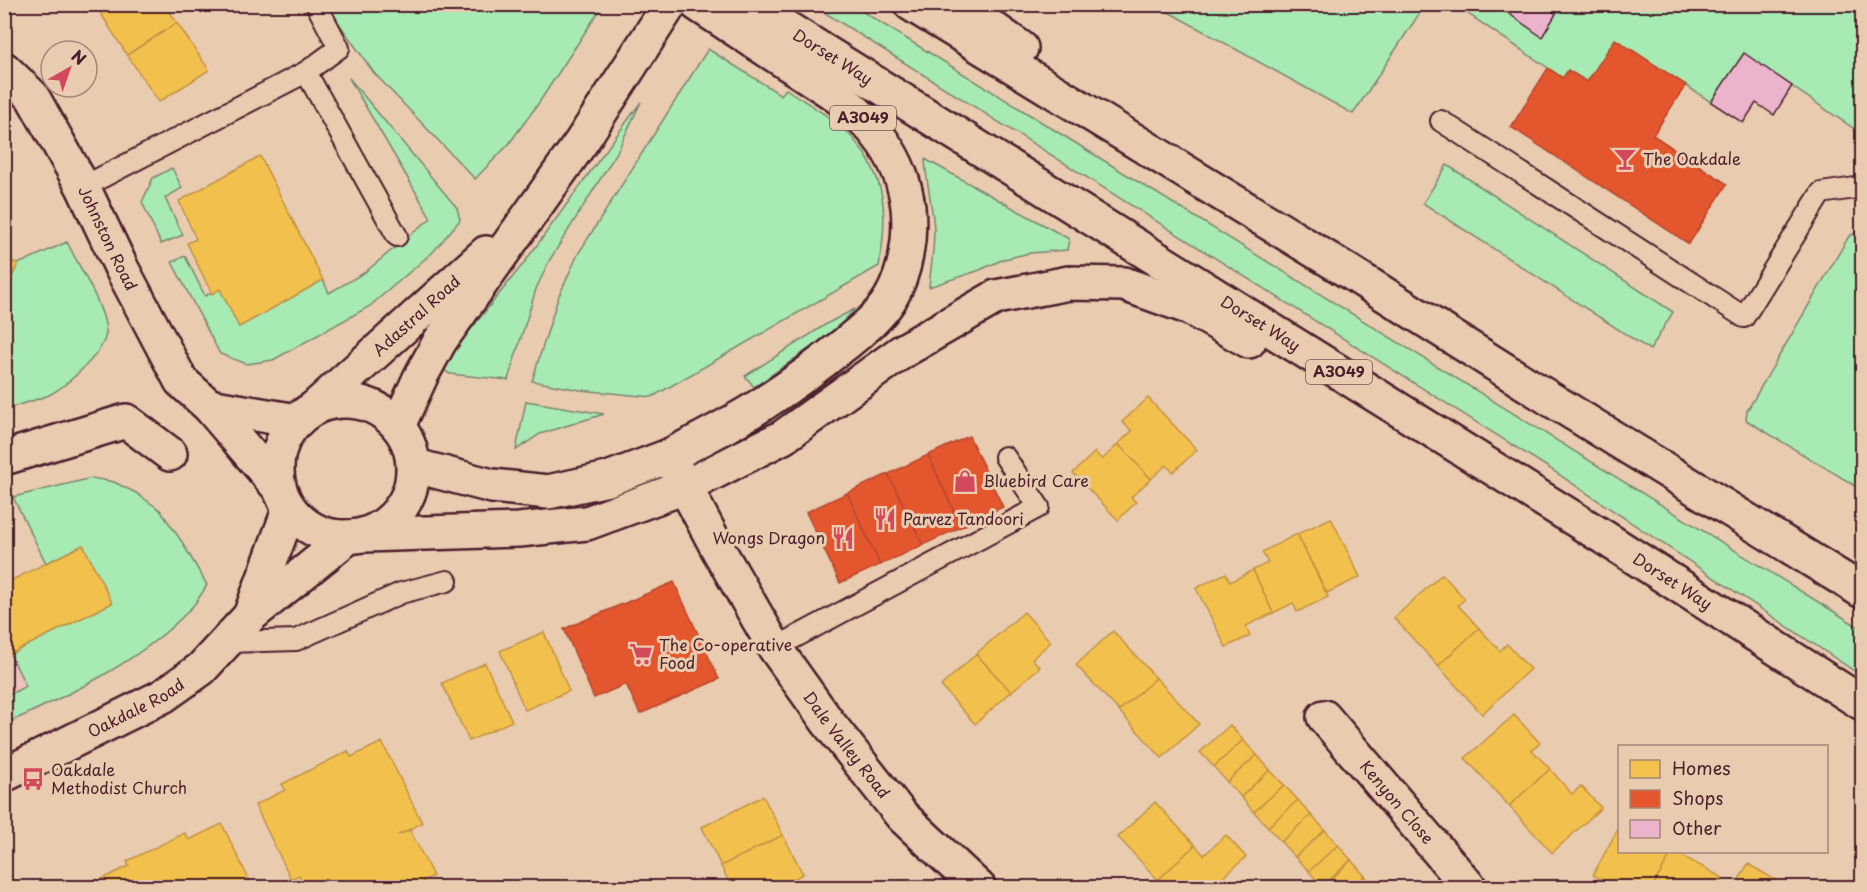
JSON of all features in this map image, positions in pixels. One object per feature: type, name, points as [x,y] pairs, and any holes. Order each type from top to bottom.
[{"type":"main road","name":"Adastral Road","points":[[398,426],[440,341],[582,141],[670,4]]},
{"type":"main road","name":"A3049","points":[[669,456],[765,403],[870,323],[890,299],[904,264],[910,227],[906,188],[894,158],[878,133],[805,57],[697,4]]},
{"type":"main road","name":"Dorset Way","points":[[748,4],[805,57],[1605,538],[1863,703]]},
{"type":"main road","points":[[911,4],[1351,273],[1863,591]]},
{"type":"main road","points":[[958,4],[1351,273]]},
{"type":"main road","name":"Johnston Road","points":[[4,69],[32,96],[83,187],[122,269],[181,381],[209,406],[284,498]]},
{"type":"main road","name":"Adastral Road","points":[[305,414],[472,264],[520,226]]},
{"type":"main road","name":"A3049","points":[[685,487],[783,437],[903,351],[996,297],[1070,283],[1124,284],[1188,307],[1605,538]]},
{"type":"main road","points":[[209,406],[305,414],[334,402],[366,404],[387,415],[398,426],[409,444],[416,466],[414,483],[397,512],[357,536]]},
{"type":"main road","points":[[305,414],[282,442],[277,464],[284,498],[318,533],[357,536],[519,530],[587,522],[685,487]]},
{"type":"main road","points":[[4,458],[126,421],[170,454]]},
{"type":"main road","points":[[416,466],[492,486],[548,492],[608,479],[669,456]]},
{"type":"main road","name":"Dale Valley Road","points":[[669,456],[718,549],[775,648],[827,721],[902,816],[979,888]]},
{"type":"main road","name":"Oakdale Road","points":[[250,616],[284,498]]},
{"type":"main road","name":"Oakdale Road","points":[[4,775],[163,696],[201,669],[250,616],[357,536]]},
{"type":"main road","name":"Kenyon Close","points":[[1324,717],[1470,888]]},
{"type":"lane","points":[[83,187],[306,72],[339,48],[316,4]]},
{"type":"lane","points":[[306,72],[397,236]]},
{"type":"lane","points":[[1440,121],[1744,316],[1821,193],[1863,187]]},
{"type":"lane","points":[[775,648],[1039,507],[1005,457]]},
{"type":"lane","points":[[225,642],[296,640],[401,593],[447,580]]},
{"type":"shaded area","points":[[4,643],[26,686],[42,709],[5,727]]},
{"type":"green space","points":[[823,4],[852,5],[1862,629],[1862,676],[1549,468],[819,9]]},
{"type":"green space","points":[[1355,4],[1358,9],[1366,5],[1425,5],[1353,114],[1156,5]]},
{"type":"green space","points":[[326,5],[603,5],[538,104],[508,145],[475,179],[374,73]]},
{"type":"green space","points":[[1455,5],[1862,5],[1862,134],[1744,54],[1711,102],[1616,40],[1587,82],[1568,70],[1563,78]]},
{"type":"green space","points":[[708,49],[781,95],[786,89],[848,132],[869,160],[880,189],[884,218],[879,266],[652,397],[580,390],[532,381],[558,298],[578,254]]},
{"type":"green space","points":[[349,78],[457,208],[460,220],[433,252],[370,306],[273,360],[247,364],[220,354],[172,262],[185,256],[205,296],[220,289],[239,327],[323,280],[329,293],[364,273],[431,218]]},
{"type":"green space","points":[[641,102],[616,154],[549,261],[536,289],[508,380],[450,374],[442,369],[459,344],[524,263]]},
{"type":"green space","points":[[925,159],[1069,239],[1067,250],[1030,253],[1004,259],[980,270],[929,287],[934,230]]},
{"type":"green space","points":[[1447,165],[1673,312],[1650,350],[1423,203]]},
{"type":"green space","points":[[172,168],[182,188],[165,198],[183,235],[161,244],[142,202],[153,178]]},
{"type":"green space","points":[[1862,230],[1862,490],[1746,420],[1747,411],[1849,236]]},
{"type":"green space","points":[[67,242],[101,310],[106,331],[104,339],[93,358],[56,391],[5,409],[5,292],[18,264]]},
{"type":"green space","points":[[855,309],[834,331],[754,387],[745,376],[828,323]]},
{"type":"green space","points":[[526,401],[604,414],[540,434],[516,450]]},
{"type":"green space","points":[[92,478],[114,482],[136,493],[160,510],[207,585],[193,606],[172,627],[128,660],[79,689],[5,724],[5,697],[26,686],[10,654],[112,603],[83,545],[46,563],[13,497]]},
{"type":"building: Homes","points":[[98,4],[165,4],[177,23],[127,55],[96,6]]},
{"type":"building: Homes","points":[[177,23],[209,70],[159,102],[127,55]]},
{"type":"building: Homes","points":[[260,156],[323,280],[239,327],[220,289],[212,294],[187,243],[196,239],[179,201]]},
{"type":"building: Homes","points":[[4,258],[18,264],[4,292]]},
{"type":"building: Homes","points":[[1148,398],[1197,450],[1173,472],[1166,465],[1151,479],[1118,444],[1132,431],[1122,422]]},
{"type":"building: Homes","points":[[1118,444],[1151,479],[1131,497],[1136,502],[1118,520],[1073,473],[1095,452],[1102,460]]},
{"type":"building: Homes","points":[[1331,518],[1360,577],[1327,593],[1297,534]]},
{"type":"building: Homes","points":[[1297,534],[1328,597],[1297,612],[1293,603],[1273,613],[1253,570],[1268,563],[1262,552]]},
{"type":"building: Homes","points":[[83,545],[112,603],[10,654],[4,643],[4,584]]},
{"type":"building: Homes","points":[[1253,570],[1273,613],[1246,626],[1250,636],[1226,647],[1196,588],[1226,573],[1230,582]]},
{"type":"building: Homes","points":[[1442,574],[1465,599],[1458,605],[1479,628],[1438,666],[1394,618]]},
{"type":"building: Homes","points":[[1024,612],[1051,642],[1032,659],[1040,667],[1011,692],[976,654]]},
{"type":"building: Homes","points":[[1479,628],[1500,651],[1507,644],[1530,669],[1482,714],[1438,666]]},
{"type":"building: Homes","points":[[1113,631],[1156,678],[1119,711],[1076,665]]},
{"type":"building: Homes","points":[[544,632],[569,691],[525,710],[500,651]]},
{"type":"building: Homes","points":[[976,654],[1011,692],[975,724],[941,686]]},
{"type":"building: Homes","points":[[485,663],[512,721],[469,741],[442,683]]},
{"type":"building: Homes","points":[[1156,678],[1199,724],[1162,758],[1119,711]]},
{"type":"building: Homes","points":[[1514,715],[1540,743],[1532,750],[1550,769],[1509,806],[1465,758]]},
{"type":"building: Homes","points":[[1230,725],[1243,740],[1214,767],[1200,752]]},
{"type":"building: Homes","points":[[1243,740],[1257,755],[1227,782],[1214,767]]},
{"type":"building: Homes","points":[[382,742],[422,823],[398,835],[410,830],[433,876],[423,881],[426,888],[305,888],[299,875],[291,879],[255,805],[285,790],[282,784],[348,751],[351,757]]},
{"type":"building: Homes","points":[[1257,755],[1270,770],[1241,797],[1227,782]]},
{"type":"building: Homes","points":[[1550,769],[1572,794],[1581,786],[1601,808],[1552,853],[1509,806]]},
{"type":"building: Homes","points":[[1270,770],[1284,785],[1254,812],[1241,797]]},
{"type":"building: Homes","points":[[1284,785],[1298,800],[1268,827],[1254,812]]},
{"type":"building: Homes","points":[[763,796],[783,835],[721,866],[702,827]]},
{"type":"building: Homes","points":[[1298,800],[1311,815],[1281,842],[1268,827]]},
{"type":"building: Homes","points":[[1155,802],[1195,845],[1158,880],[1118,837]]},
{"type":"building: Homes","points":[[1311,815],[1325,830],[1295,857],[1281,842]]},
{"type":"building: Homes","points":[[222,824],[253,888],[99,888],[96,882],[129,866],[127,861],[185,833],[189,840]]},
{"type":"building: Homes","points":[[1618,829],[1618,853],[1671,853],[1652,888],[1617,888],[1593,875]]},
{"type":"building: Homes","points":[[1325,830],[1338,845],[1309,871],[1295,857]]},
{"type":"building: Homes","points":[[783,835],[803,874],[775,888],[732,888],[721,866]]},
{"type":"building: Homes","points":[[1226,835],[1246,857],[1222,878],[1231,888],[1165,888],[1158,880],[1195,845],[1204,855]]},
{"type":"building: Homes","points":[[1338,845],[1351,860],[1322,887],[1309,871]]},
{"type":"building: Homes","points":[[1671,853],[1677,853],[1723,878],[1718,888],[1652,888]]},
{"type":"building: Homes","points":[[1351,860],[1365,876],[1352,888],[1323,888]]},
{"type":"building: Homes","points":[[1748,864],[1779,882],[1776,888],[1734,888]]},
{"type":"building: Homes","points":[[1365,876],[1376,888],[1352,888]]},
{"type":"building: Shops","name":"The Oakdale","points":[[1615,39],[1686,85],[1653,135],[1727,184],[1689,244],[1511,127],[1548,68],[1563,78],[1568,70],[1587,82]]},
{"type":"building: Shops","name":"Bluebird Care","points":[[969,436],[1003,507],[961,527],[928,455]]},
{"type":"building: Shops","points":[[928,455],[961,527],[923,545],[888,474]]},
{"type":"building: Shops","name":"Parvez Tandoori","points":[[888,474],[923,545],[880,565],[847,493]]},
{"type":"building: Shops","name":"Wongs Dragon","points":[[847,493],[880,565],[840,583],[806,512]]},
{"type":"building: Shops","name":"The Co-operative Food","points":[[674,582],[719,679],[640,714],[626,684],[594,698],[564,629]]},
{"type":"building: Other","points":[[1495,4],[1542,4],[1556,14],[1542,37]]},
{"type":"building: Other","points":[[1744,53],[1792,86],[1774,115],[1756,103],[1743,123],[1711,102]]},
{"type":"place","name":"The Oakdale","points":[[1625,159]]},
{"type":"place","name":"Bluebird Care","points":[[965,481]]},
{"type":"place","name":"Parvez Tandoori","points":[[885,519]]},
{"type":"place","name":"Wongs Dragon","points":[[843,538]]},
{"type":"place","name":"The Co-operative Food","points":[[641,654]]},
{"type":"place","name":"Oakdale Methodist Church","points":[[33,779]]}]
